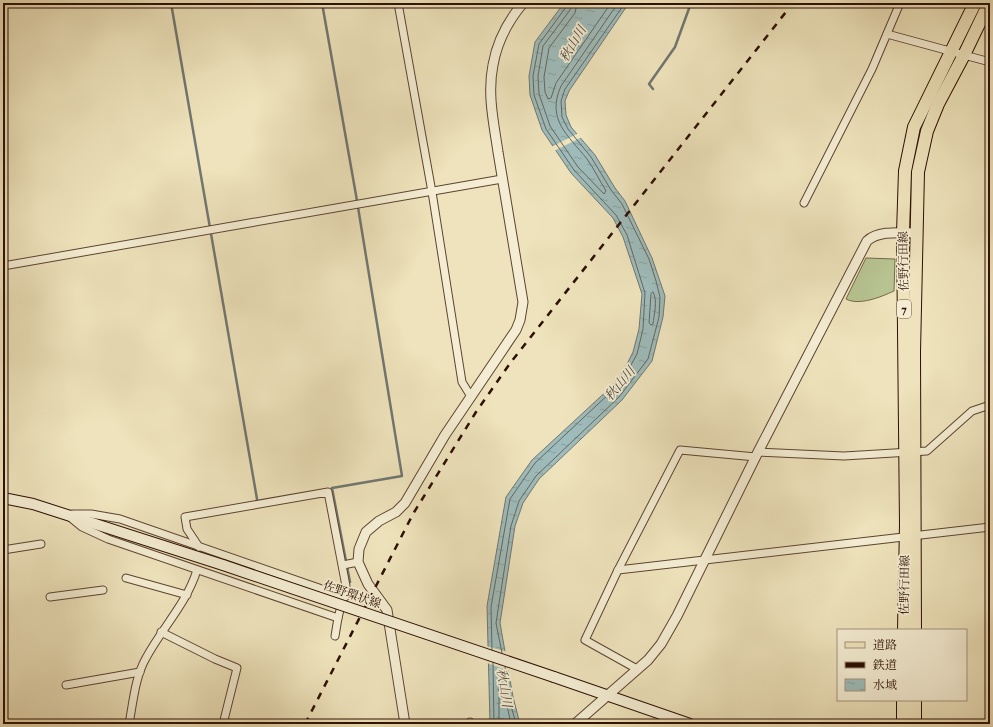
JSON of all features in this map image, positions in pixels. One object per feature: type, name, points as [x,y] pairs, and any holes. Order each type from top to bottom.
[{"type":"main road","name":"佐野行田線","points":[[910,453],[903,233],[905,172],[914,128],[950,51],[975,3]]},
{"type":"main road","name":"佐野行田線","points":[[915,629],[910,536],[910,453],[918,172],[927,131],[938,104],[989,3]]},
{"type":"main road","name":"佐野環状線","points":[[3,498],[33,504],[66,514],[690,724]]},
{"type":"main road","name":"佐野行田線","points":[[904,629],[910,536]]},
{"type":"main road","points":[[903,701],[903,724]]},
{"type":"main road","points":[[915,701],[915,724]]},
{"type":"street","points":[[398,3],[432,192],[462,382],[470,395]]},
{"type":"street","points":[[405,724],[386,610],[368,584],[358,562],[359,549],[366,532],[379,521],[396,512],[405,503],[470,395],[516,330],[522,312],[524,302],[502,179],[492,108],[492,70],[500,42],[511,17],[523,3]]},
{"type":"street","points":[[804,203],[872,69],[900,3]]},
{"type":"street","points":[[887,34],[990,62]]},
{"type":"street","points":[[3,266],[502,179]]},
{"type":"street","points":[[575,724],[638,669],[655,651],[666,635],[862,248],[872,237],[884,234],[916,233]]},
{"type":"street","points":[[638,669],[584,640],[618,570],[680,450],[757,455],[844,456],[927,451],[972,411],[990,406]]},
{"type":"street","points":[[199,547],[187,529],[185,517],[328,492],[346,586],[345,597],[334,636]]},
{"type":"street","points":[[66,514],[110,516],[345,597]]},
{"type":"street","points":[[66,514],[82,527],[108,539],[338,618]]},
{"type":"street","points":[[618,570],[990,527]]},
{"type":"street","points":[[3,550],[41,544]]},
{"type":"street","points":[[343,565],[358,562]]},
{"type":"street","points":[[129,724],[140,672],[145,659],[161,632],[187,596],[197,570]]},
{"type":"street","points":[[126,578],[187,596]]},
{"type":"street","points":[[50,597],[103,590]]},
{"type":"street","points":[[161,632],[215,659],[237,668],[223,724]]},
{"type":"street","points":[[66,685],[140,672]]},
{"type":"green space","points":[[866,258],[895,259],[894,291],[877,298],[857,302],[846,299]]},
{"type":"water","name":"秋山川","points":[[564,3],[629,3],[569,91],[565,101],[566,115],[571,127],[595,155],[615,188],[625,201],[652,258],[665,296],[663,317],[652,361],[622,400],[539,479],[523,503],[515,526],[500,623],[513,697],[520,724],[490,724],[487,606],[506,497],[532,460],[611,387],[622,374],[633,352],[639,329],[642,294],[623,237],[613,218],[571,173],[542,130],[530,95],[529,76],[535,42]]},
{"type":"pier","points":[[579,133],[582,137],[554,151],[551,147]]},
{"type":"pier","points":[[486,646],[508,652],[512,672],[487,663]]},
{"type":"waterway","points":[[171,3],[257,499]]},
{"type":"waterway","points":[[322,3],[356,195],[402,476],[332,488],[350,582]]},
{"type":"waterway","points":[[653,89],[649,84],[675,47],[691,3]]},
{"type":"railway","points":[[305,724],[413,514],[476,412],[511,362],[793,3]]}]
